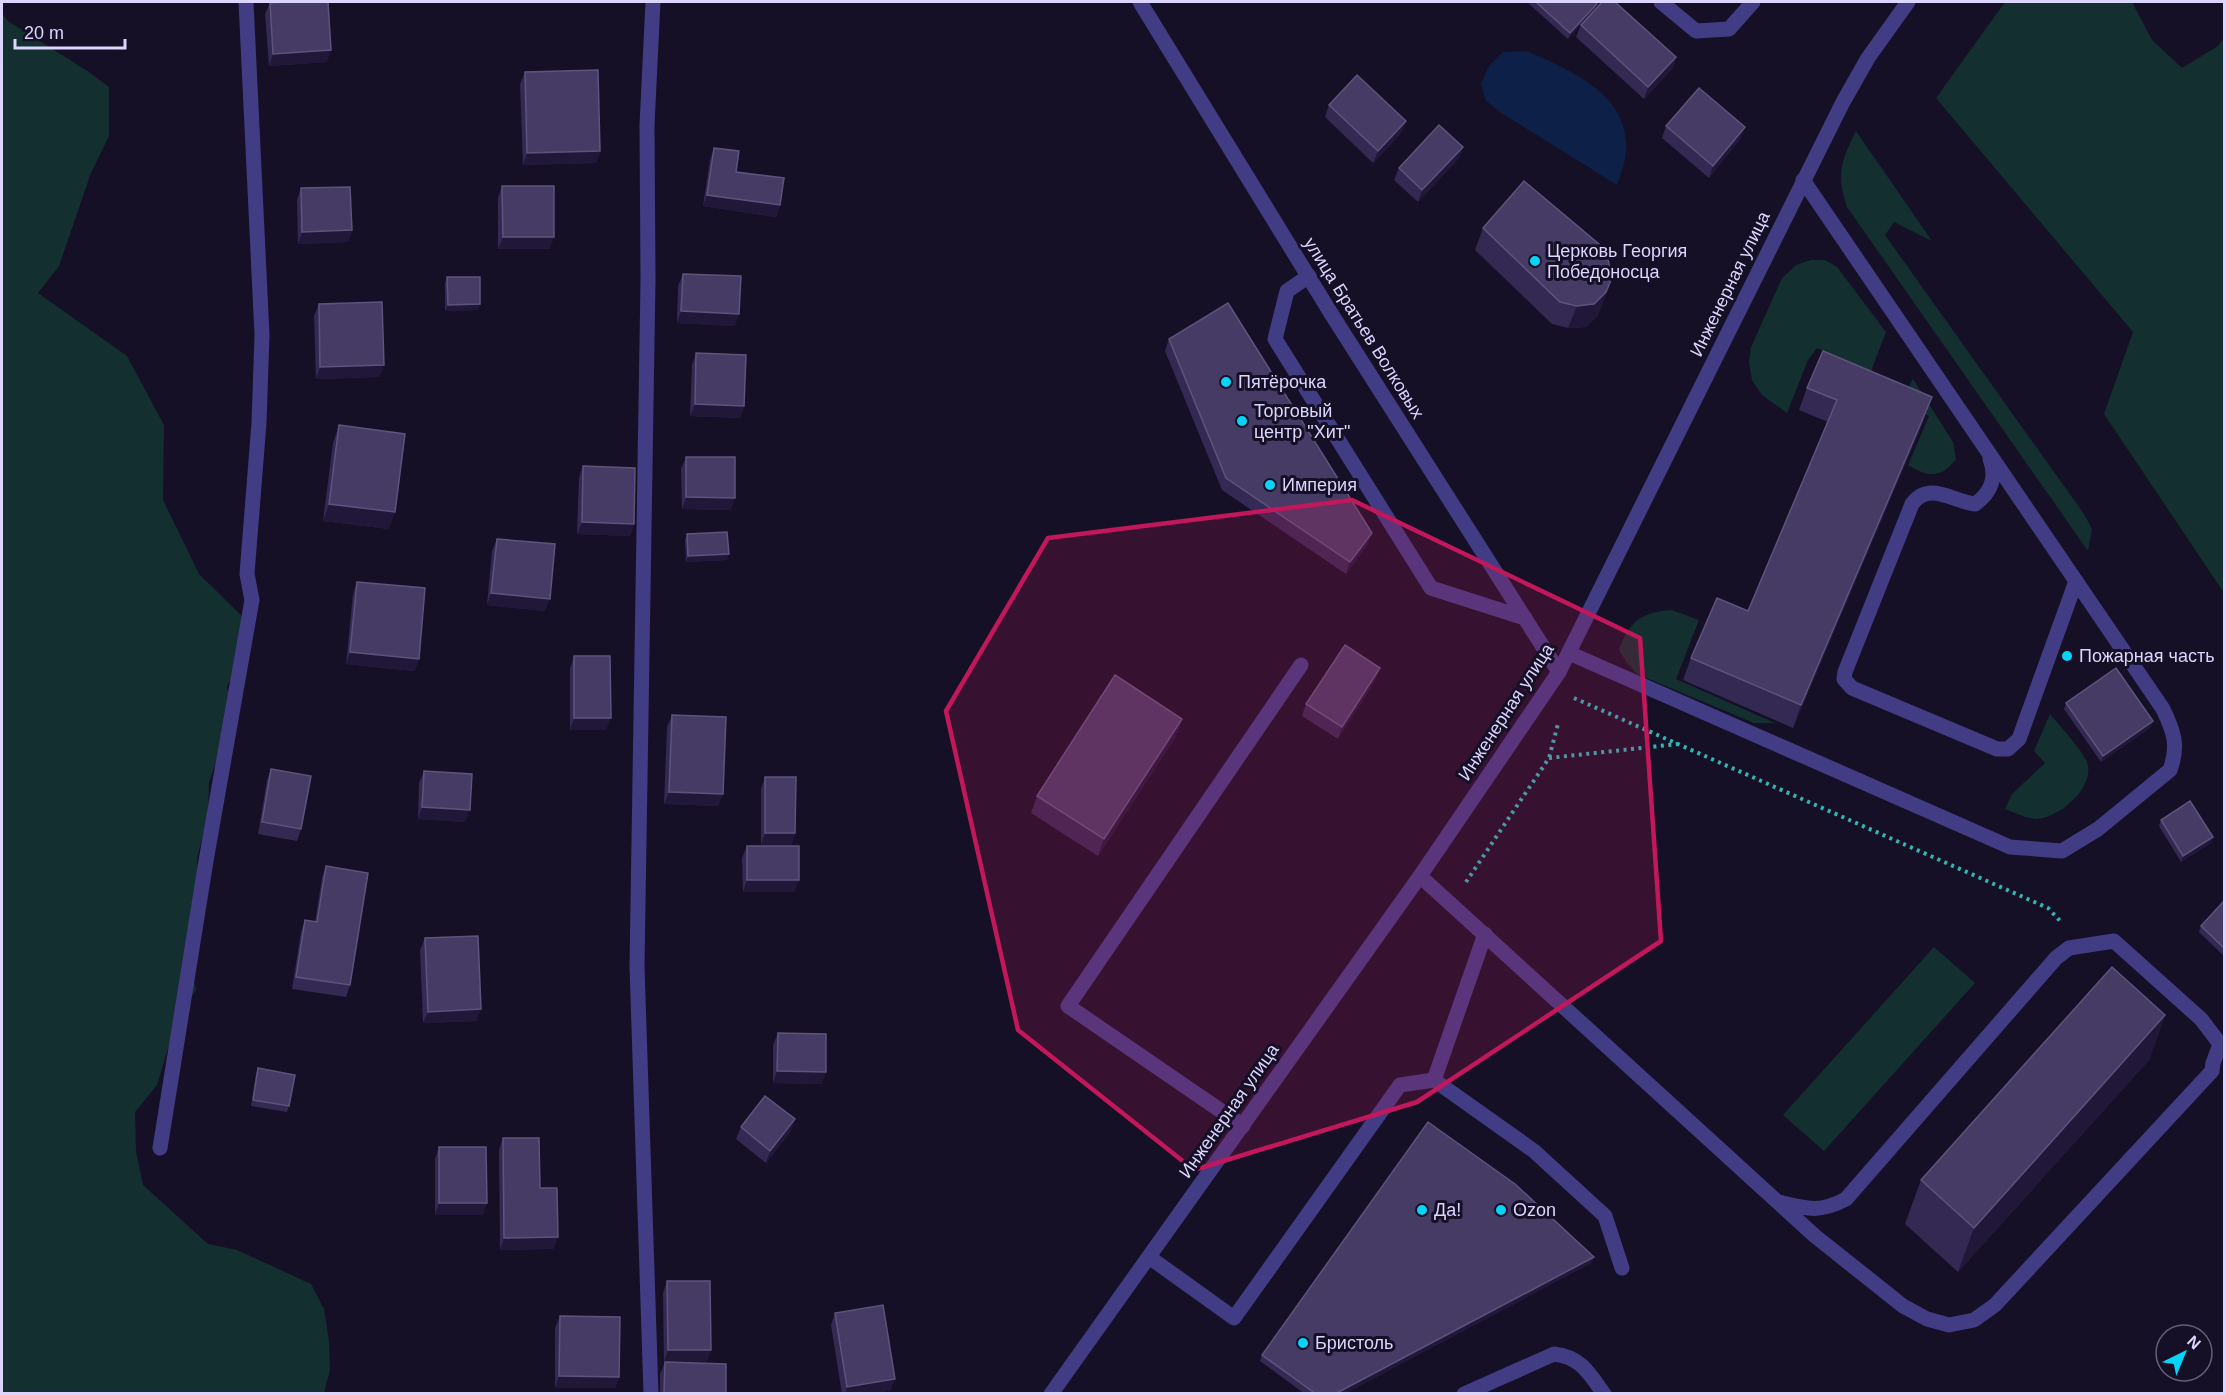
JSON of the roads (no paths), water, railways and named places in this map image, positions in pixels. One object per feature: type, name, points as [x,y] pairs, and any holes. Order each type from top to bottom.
[{"type":"street","points":[[160,1148],[204,872],[252,600],[247,574],[259,423],[262,335],[246,2]]},
{"type":"street","points":[[651,1394],[637,966],[648,280],[646,125],[653,2]]},
{"type":"street","name":"улица Братьев Волковых","points":[[1140,2],[1309,276],[1559,672]]},
{"type":"street","points":[[1661,2],[1696,31],[1729,29],[1753,2]]},
{"type":"street","name":"Инженерная улица","points":[[1051,1394],[1420,876],[1559,672],[1843,102],[1868,58],[1908,2]]},
{"type":"street","points":[[1569,653],[2010,847],[2062,851],[2098,829],[2170,770],[2175,756],[2175,739],[2163,709],[1803,180]]},
{"type":"street","points":[[1309,276],[1287,291],[1275,339],[1418,568],[1431,588],[1525,618]]},
{"type":"street","points":[[1985,448],[1993,467],[1993,480],[1986,496],[1975,504],[1928,492],[1919,495],[1912,504],[1845,672],[1845,679],[1852,688],[1997,749],[2008,748],[2019,739],[2076,581]]},
{"type":"street","points":[[1243,1126],[1068,1006],[1301,665]]},
{"type":"street","points":[[1420,876],[1815,1236],[1903,1306],[1927,1319],[1949,1325],[1974,1320],[1995,1305],[2212,1071],[2213,1063],[2222,1047],[2201,1019],[2114,941],[2068,948],[2056,958],[1846,1199],[1832,1206],[1815,1210],[1779,1202]]},
{"type":"street","points":[[1434,1080],[1485,934]]},
{"type":"street","points":[[1149,1257],[1234,1318],[1400,1085],[1434,1080],[1534,1151],[1605,1216],[1622,1268]]},
{"type":"street","points":[[1464,1394],[1554,1354],[1567,1355],[1577,1360],[1604,1394]]},
{"type":"water","points":[[1527,51],[1562,67],[1595,88],[1609,101],[1619,115],[1625,133],[1626,153],[1617,185],[1486,101],[1481,84],[1489,66],[1503,52]]},
{"type":"place","name":"Церковь Георгия Победоносца","points":[[1535,261]]},
{"type":"place","name":"Пятёрочка","points":[[1226,382]]},
{"type":"place","name":"Торговый центр \"Хит\"","points":[[1242,421]]},
{"type":"place","name":"Империя","points":[[1270,485]]},
{"type":"place","name":"Пожарная часть","points":[[2067,656]]},
{"type":"place","name":"Да!","points":[[1422,1210]]},
{"type":"place","name":"Ozon","points":[[1501,1210]]},
{"type":"place","name":"Бристоль","points":[[1303,1343]]}]
